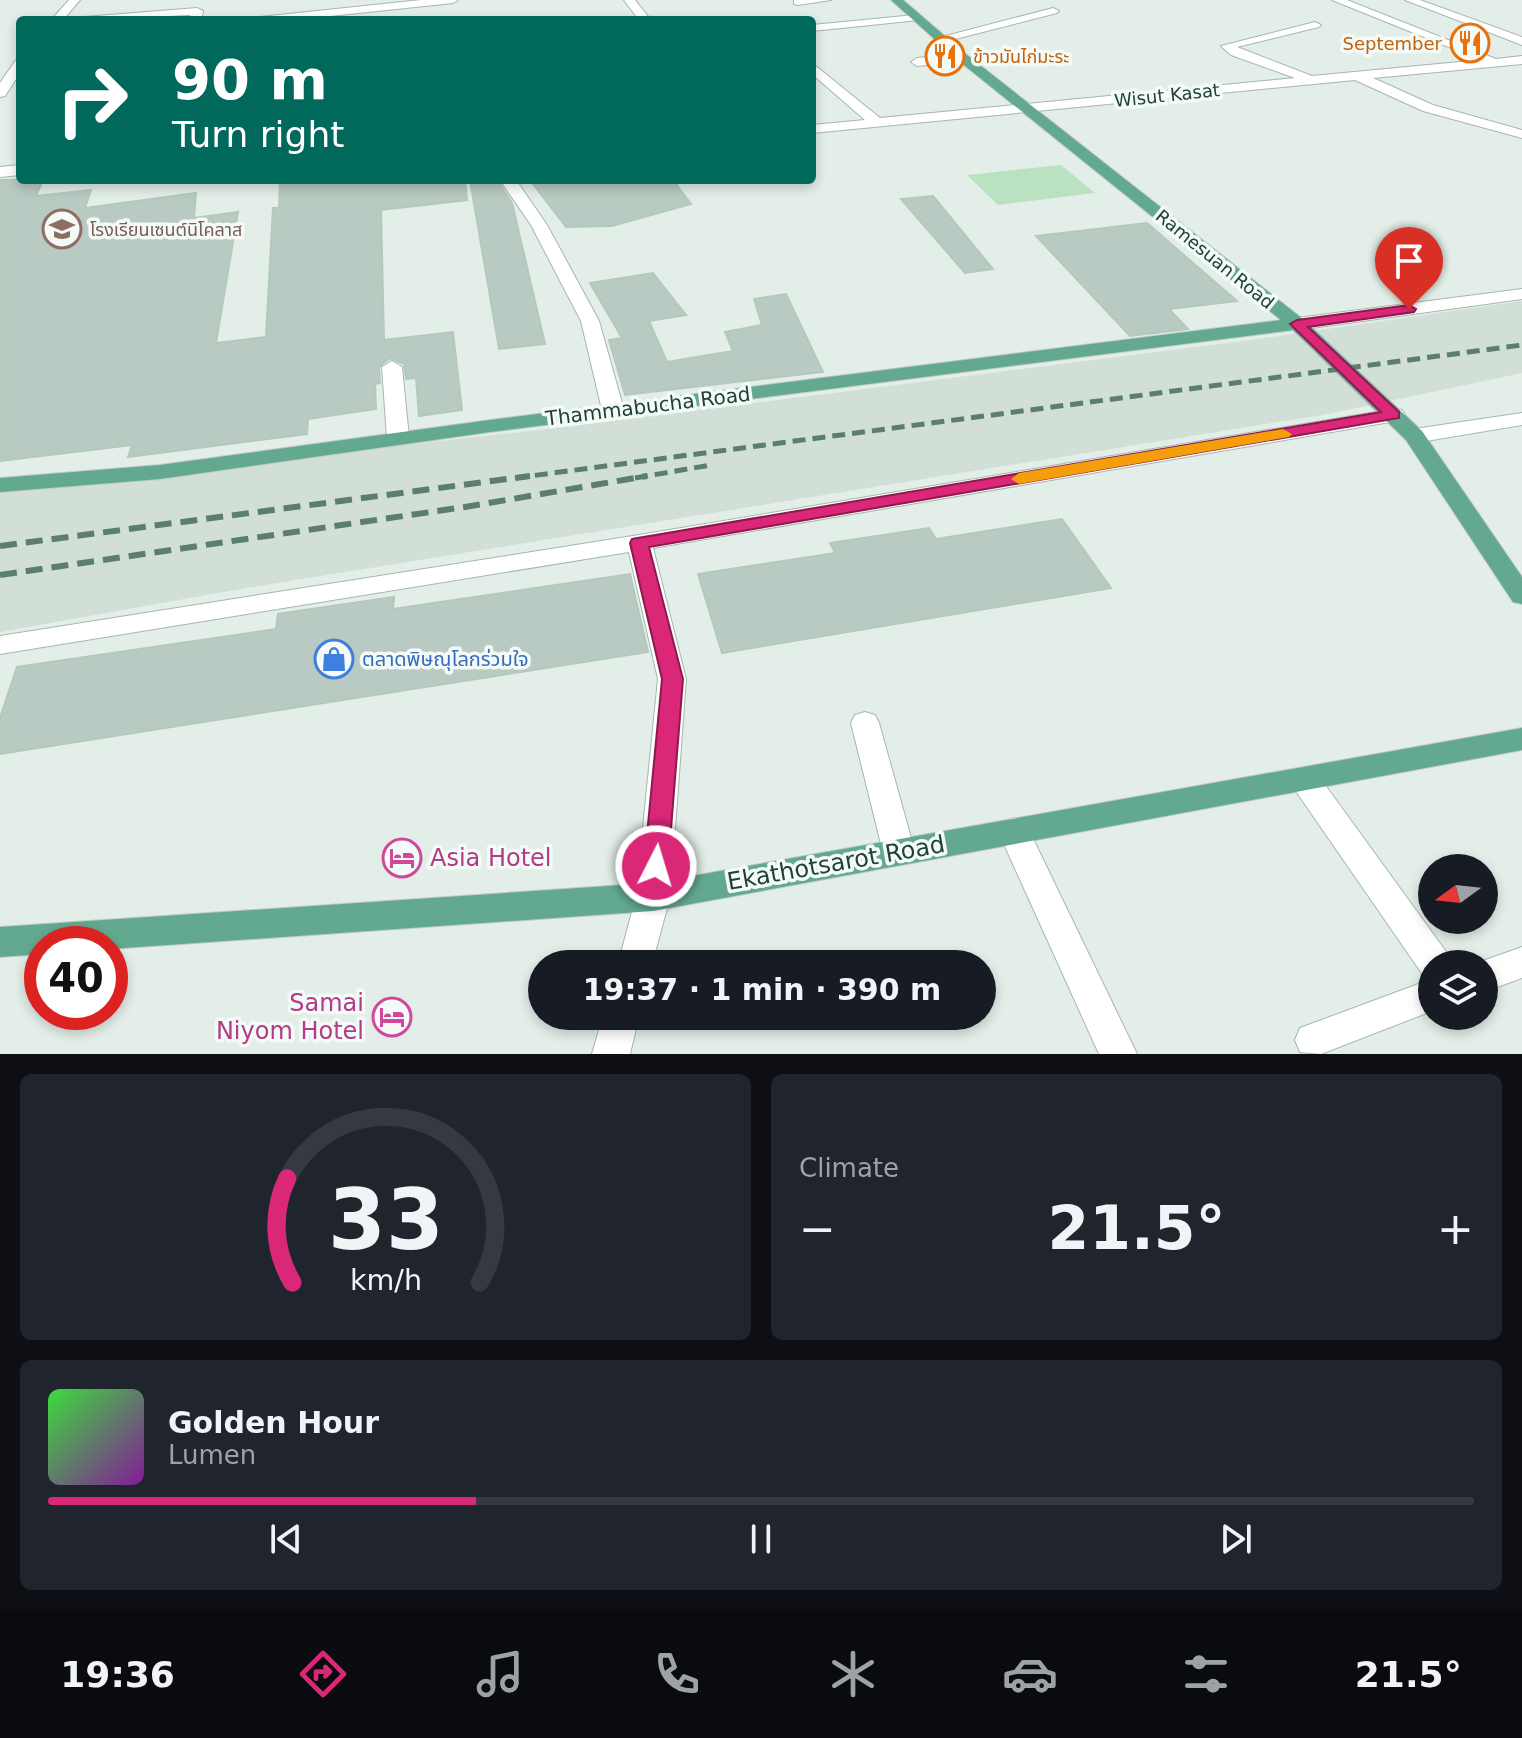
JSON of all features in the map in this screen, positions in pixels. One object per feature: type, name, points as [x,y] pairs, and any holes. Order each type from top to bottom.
[{"type":"main road","name":"Ramesuan Road","points":[[896,0],[963,58],[1297,324],[1394,415],[1414,436],[1522,596]]},
{"type":"main road","name":"Thammabucha Road","points":[[0,485],[160,472],[613,410],[1297,324]]},
{"type":"main road","name":"Ekathotsarot Road","points":[[0,942],[653,897],[1522,739]]},
{"type":"street","points":[[61,16],[75,0]]},
{"type":"street","points":[[629,0],[642,16]]},
{"type":"street","points":[[798,2],[826,0]]},
{"type":"street","points":[[1337,0],[1498,63]]},
{"type":"street","points":[[1410,0],[1522,41]]},
{"type":"street","points":[[306,16],[455,3]]},
{"type":"street","points":[[134,16],[197,11],[196,16]]},
{"type":"street","points":[[940,39],[1053,11]]},
{"type":"street","points":[[816,28],[915,18]]},
{"type":"street","points":[[1313,81],[1235,52],[1227,46],[1315,25]]},
{"type":"street","points":[[1498,33],[1522,26]]},
{"type":"street","points":[[917,62],[963,58]]},
{"type":"street","name":"Wisut Kasat","points":[[816,129],[1522,60]]},
{"type":"street","points":[[0,93],[16,69]]},
{"type":"street","points":[[816,70],[877,123]]},
{"type":"street","points":[[1357,76],[1428,108],[1520,134]]},
{"type":"street","points":[[511,184],[539,225],[590,321],[613,410]]},
{"type":"street","points":[[1297,324],[1522,294]]},
{"type":"street","points":[[392,367],[398,438]]},
{"type":"street","points":[[0,645],[639,543],[1394,415]]},
{"type":"street","points":[[1414,436],[1522,419]]},
{"type":"street","points":[[639,543],[672,679],[653,897],[639,950]]},
{"type":"street","points":[[865,723],[899,852]]},
{"type":"street","points":[[1304,779],[1425,950]]},
{"type":"street","points":[[1014,831],[1118,1054]]},
{"type":"street","points":[[1498,971],[1522,962]]},
{"type":"street","points":[[1313,1040],[1418,1000]]},
{"type":"street","points":[[611,1054],[617,1030]]},
{"type":"shaded area","points":[[1522,301],[1522,373],[1328,414],[246,588],[0,632],[0,489],[548,429],[1243,341]]},
{"type":"green space","points":[[1061,165],[1095,193],[998,205],[967,175]]},
{"type":"building","points":[[0,180],[16,180],[16,184],[41,184],[36,196],[91,190],[85,208],[196,193],[194,218],[238,212],[216,343],[266,337],[273,208],[279,208],[280,184],[465,184],[467,200],[381,210],[384,340],[453,332],[462,410],[419,416],[416,378],[406,379],[404,364],[390,358],[379,367],[380,383],[375,384],[376,409],[308,419],[307,434],[128,457],[132,445],[0,461]]},
{"type":"building","points":[[471,184],[500,184],[512,203],[545,344],[499,349]]},
{"type":"building","points":[[533,184],[676,184],[691,204],[612,226],[566,227]]},
{"type":"building","points":[[933,196],[993,269],[965,273],[901,199]]},
{"type":"building","points":[[1147,223],[1237,301],[1169,309],[1188,329],[1130,336],[1036,236]]},
{"type":"building","points":[[653,273],[686,315],[649,321],[667,362],[733,351],[725,332],[762,325],[754,299],[786,294],[823,372],[625,395],[609,340],[622,338],[590,283]]},
{"type":"building","points":[[1062,519],[1111,588],[722,653],[698,574],[835,553],[830,543],[929,528],[936,539]]},
{"type":"building","name":"ตลาดพิษณุโลกร่วมใจ","points":[[630,574],[648,652],[0,754],[0,718],[17,667],[276,629],[278,614],[394,597],[393,609]]},
{"type":"railway","points":[[515,478],[1522,345]]},
{"type":"railway","points":[[635,478],[711,465]]},
{"type":"railway","points":[[0,546],[530,476]]},
{"type":"railway","points":[[0,575],[465,507],[647,476]]},
{"type":"slow traffic","points":[[1019,479],[1283,434]]},
{"type":"place","name":"September","points":[[1470,43]]},
{"type":"place","name":"ข้าวมันไก่มะระ","points":[[945,56]]},
{"type":"place","name":"โรงเรียนเซนต์นิโคลาส","points":[[62,229]]},
{"type":"place","name":"ตลาดพิษณุโลกร่วมใจ","points":[[334,659]]},
{"type":"place","name":"Asia Hotel","points":[[402,858]]},
{"type":"place","name":"Samai Niyom Hotel","points":[[392,1017]]},
{"type":"route","points":[[656,866],[672,679],[639,543],[1394,415],[1297,324],[1409,309]]}]
